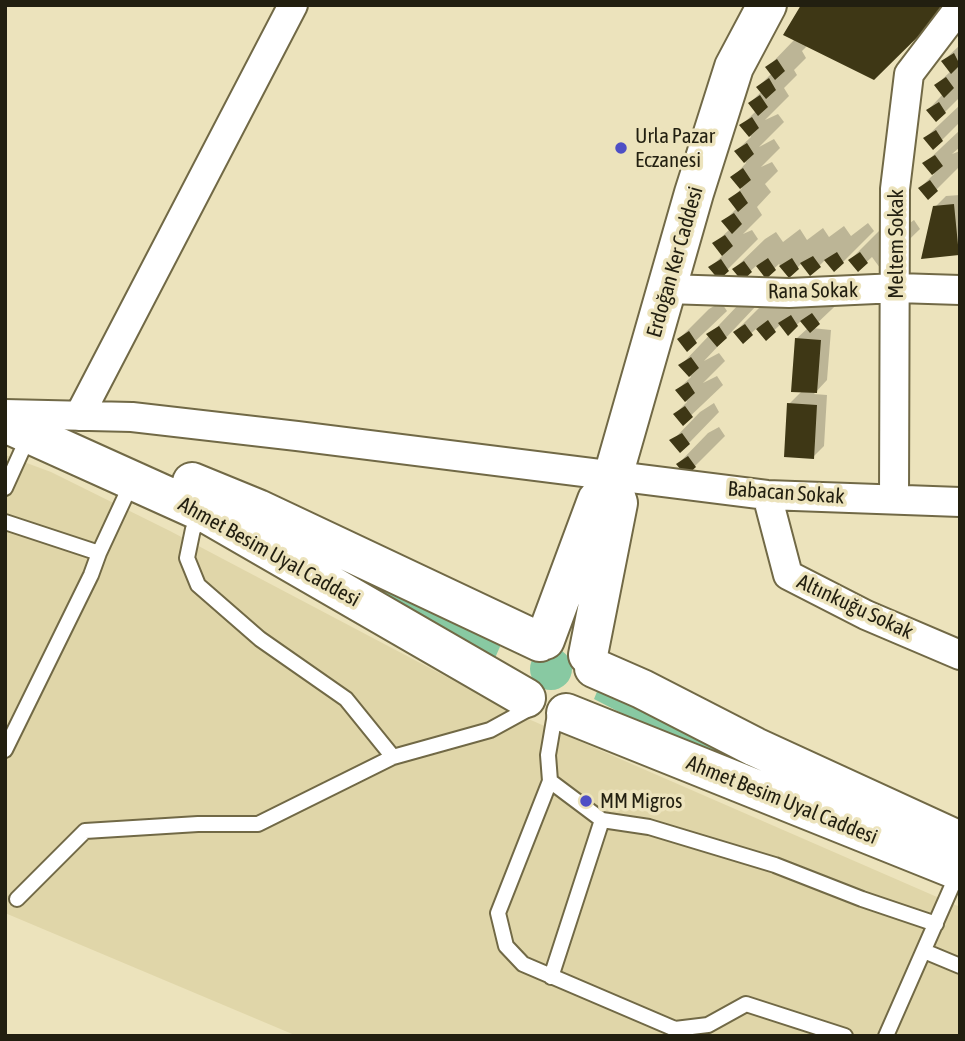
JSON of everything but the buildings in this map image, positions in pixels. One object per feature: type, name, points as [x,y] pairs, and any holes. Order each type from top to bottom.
[{"type":"main road","name":"Erdoğan Ker Caddesi","points":[[543,641],[597,500],[613,481],[694,193],[734,67],[767,5]]},
{"type":"main road","name":"Ahmet Besim Uyal Caddesi","points":[[11,422],[209,515],[545,708],[959,861]]},
{"type":"main road","name":"Ahmet Besim Uyal Caddesi","points":[[11,422],[114,450],[258,509],[543,641]]},
{"type":"main road","name":"Erdoğan Ker Caddesi","points":[[591,661],[618,503],[613,481]]},
{"type":"main road","points":[[557,638],[569,640],[591,661],[594,680],[592,691],[585,701],[545,708],[521,688],[520,667],[531,649],[543,641],[557,638]]},
{"type":"main road","name":"Ahmet Besim Uyal Caddesi","points":[[591,661],[755,747],[959,861]]},
{"type":"street","points":[[79,416],[293,5]]},
{"type":"street","name":"Meltem Sokak","points":[[894,499],[897,288],[895,189],[909,74],[960,7]]},
{"type":"street","name":"Rana Sokak","points":[[667,289],[789,293],[897,288],[960,290]]},
{"type":"street","name":"Babacan Sokak","points":[[11,422],[79,416],[132,418],[269,432],[613,481],[767,495],[960,502]]},
{"type":"street","name":"Altınkuğu Sokak","points":[[767,495],[788,575],[866,615],[960,656]]},
{"type":"lane","points":[[5,488],[11,422]]},
{"type":"lane","points":[[5,750],[91,575],[133,481]]},
{"type":"lane","points":[[209,515],[193,529],[187,558],[198,585],[260,639],[346,699],[393,758]]},
{"type":"lane","points":[[5,522],[99,554]]},
{"type":"lane","points":[[17,899],[85,831],[198,824],[258,824],[393,758],[490,730],[545,708],[550,781],[498,913],[506,946],[523,964],[676,1029],[708,1025],[746,1004],[845,1036]]},
{"type":"lane","points":[[550,781],[602,820],[649,827],[775,865],[862,900],[936,924]]},
{"type":"lane","points":[[551,977],[602,820]]},
{"type":"lane","points":[[886,1036],[936,924],[959,861]]},
{"type":"lane","points":[[924,951],[960,966]]},
{"type":"shaded area","points":[[5,455],[51,472],[170,531],[517,714],[960,907],[960,1036],[297,1036],[5,913]]},
{"type":"green space","points":[[352,569],[506,633],[495,658],[348,575]]},
{"type":"green space","points":[[551,648],[566,654],[572,669],[566,684],[551,690],[536,684],[530,669],[536,654]]},
{"type":"green space","points":[[603,677],[754,762],[751,768],[652,729],[594,699]]},
{"type":"place","name":"Urla Pazar Eczanesi","points":[[621,148]]},
{"type":"place","name":"MM Migros","points":[[586,801]]}]
